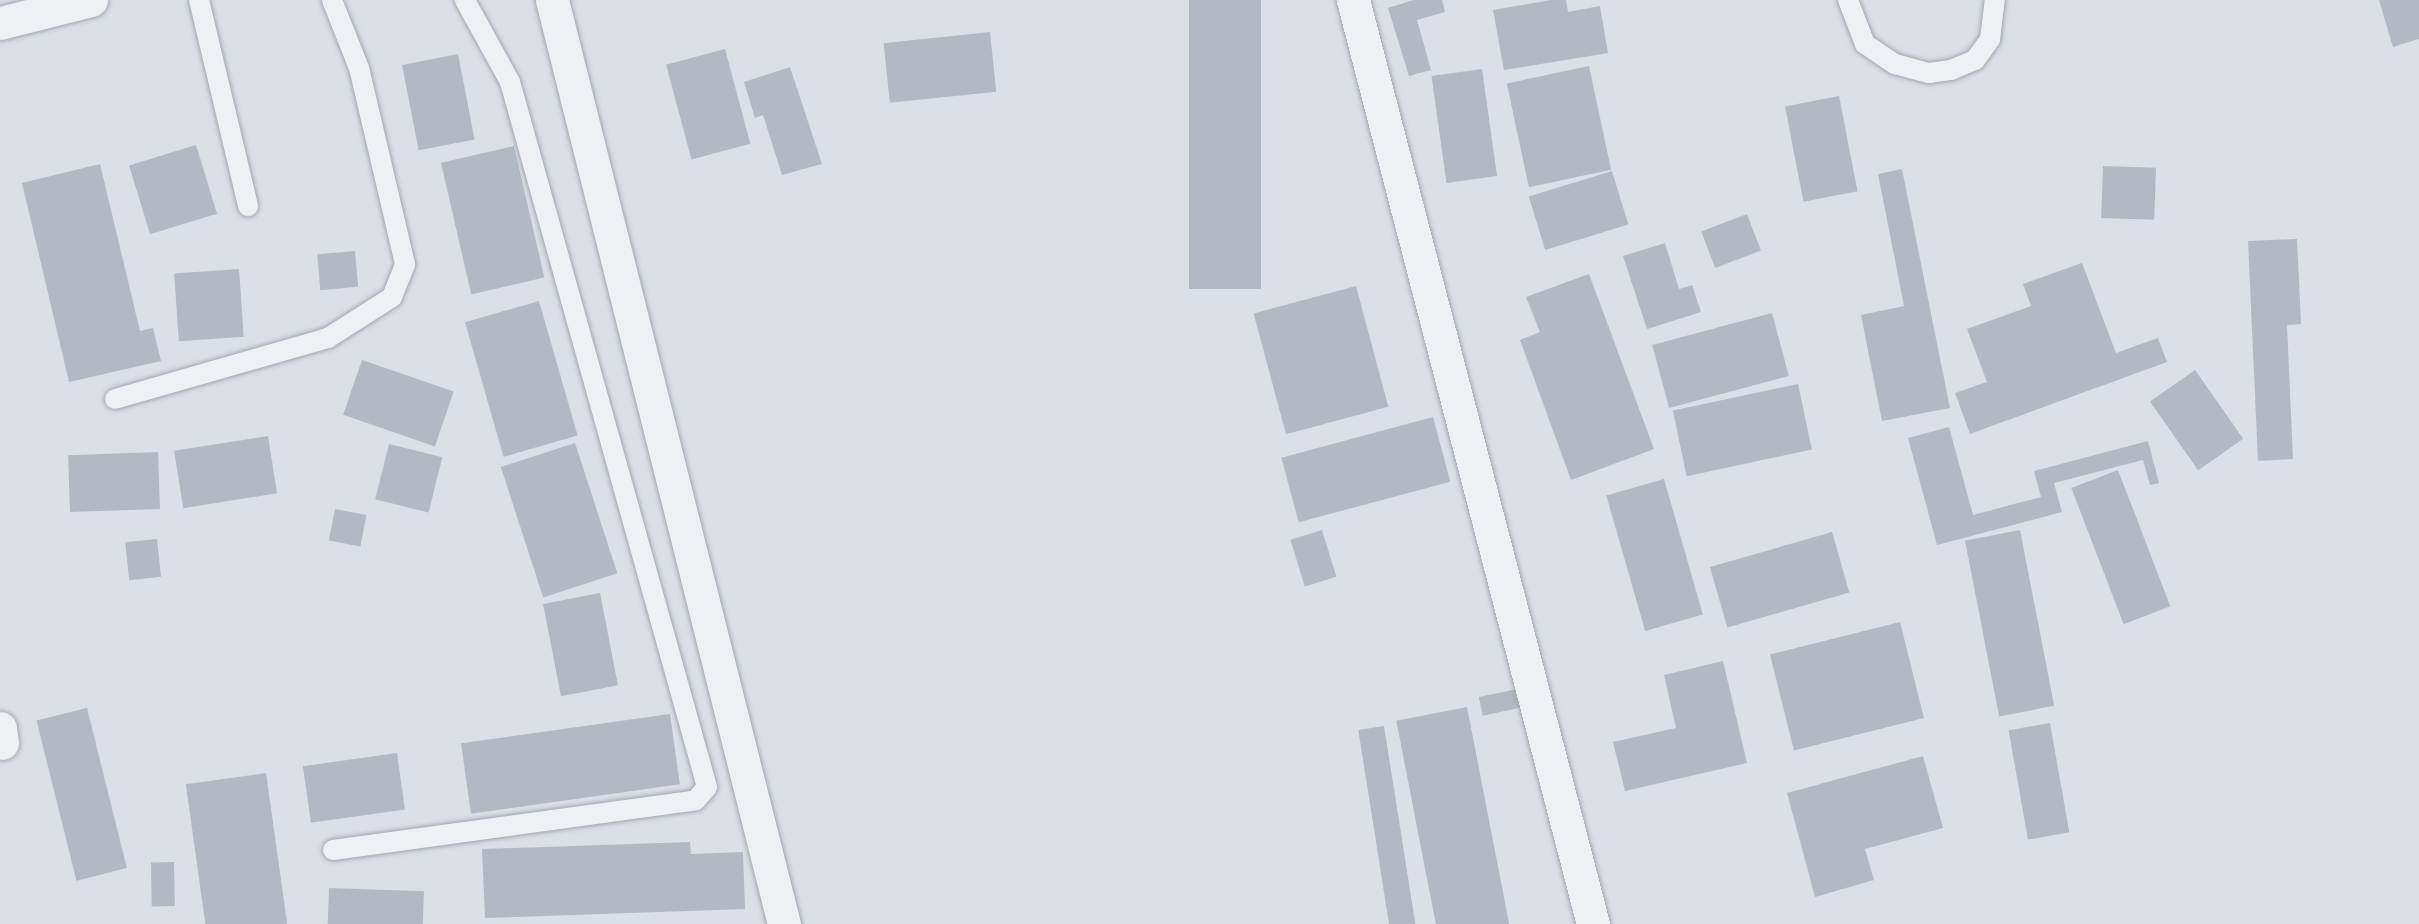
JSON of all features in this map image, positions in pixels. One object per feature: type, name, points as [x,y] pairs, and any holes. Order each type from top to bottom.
[{"type":"street","points":[[0,23],[91,0]]},
{"type":"street","points":[[552,0],[784,924]]},
{"type":"street","points":[[1353,0],[1593,924]]},
{"type":"lane","points":[[199,0],[248,206]]},
{"type":"lane","points":[[116,399],[328,338],[392,297],[405,264],[359,68],[332,0]]},
{"type":"lane","points":[[333,850],[696,800],[707,787],[510,82],[465,0]]},
{"type":"lane","points":[[1848,0],[1866,44],[1895,64],[1929,73],[1952,70],[1975,60],[1990,39],[1995,0]]},
{"type":"building","points":[[1189,0],[1261,0],[1261,289],[1189,289]]},
{"type":"building","points":[[1414,0],[1442,0],[1445,12],[1417,20],[1431,70],[1409,76],[1388,8]]},
{"type":"building","points":[[1551,0],[1566,0],[1568,12],[1600,6],[1608,53],[1504,70],[1493,10]]},
{"type":"building","points":[[2379,0],[2419,0],[2419,39],[2393,47]]},
{"type":"building","points":[[990,32],[996,92],[890,103],[884,43]]},
{"type":"building","points":[[725,49],[750,144],[691,159],[666,65]]},
{"type":"building","points":[[458,54],[475,139],[419,150],[402,65]]},
{"type":"building","points":[[1589,66],[1611,170],[1529,187],[1507,83]]},
{"type":"building","points":[[790,67],[822,164],[782,175],[763,115],[755,118],[744,82]]},
{"type":"building","points":[[1482,69],[1497,176],[1447,183],[1431,76]]},
{"type":"building","points":[[1839,96],[1858,191],[1804,202],[1785,106]]},
{"type":"building","points":[[196,145],[217,214],[150,234],[129,165]]},
{"type":"building","points":[[514,146],[544,278],[471,294],[441,163]]},
{"type":"building","points":[[100,164],[140,331],[153,328],[161,361],[69,382],[22,183]]},
{"type":"building","points":[[2103,166],[2156,168],[2154,220],[2101,218]]},
{"type":"building","points":[[1902,169],[1950,408],[1882,421],[1861,315],[1904,306],[1878,174]]},
{"type":"building","points":[[1612,171],[1628,225],[1545,250],[1529,196]]},
{"type":"building","points":[[1747,214],[1761,250],[1715,268],[1701,232]]},
{"type":"building","points":[[2297,239],[2301,324],[2287,325],[2293,459],[2258,461],[2248,241]]},
{"type":"building","points":[[1665,243],[1679,289],[1692,285],[1701,312],[1647,329],[1623,256]]},
{"type":"building","points":[[355,251],[358,287],[320,290],[317,254]]},
{"type":"building","points":[[2082,263],[2116,353],[2158,338],[2167,362],[1970,434],[1955,393],[1987,382],[1967,329],[2031,306],[2023,284]]},
{"type":"building","points":[[239,269],[244,337],[179,341],[174,274]]},
{"type":"building","points":[[1589,274],[1654,449],[1571,480],[1520,340],[1540,332],[1526,297]]},
{"type":"building","points":[[1356,286],[1388,407],[1286,434],[1254,313]]},
{"type":"building","points":[[539,301],[578,436],[504,457],[465,322]]},
{"type":"building","points":[[1772,313],[1789,376],[1669,408],[1652,345]]},
{"type":"building","points":[[362,360],[454,392],[435,446],[343,415]]},
{"type":"building","points":[[2195,370],[2243,439],[2198,470],[2150,402]]},
{"type":"building","points":[[1798,384],[1812,450],[1687,476],[1673,411]]},
{"type":"building","points":[[1433,417],[1450,482],[1299,522],[1281,458]]},
{"type":"building","points":[[1949,427],[1973,515],[2041,497],[2034,471],[2148,441],[2159,483],[2150,485],[2143,460],[2054,483],[2062,512],[1937,545],[1908,438]]},
{"type":"building","points":[[268,436],[277,493],[183,508],[174,451]]},
{"type":"building","points":[[575,443],[617,573],[543,597],[501,467]]},
{"type":"building","points":[[389,444],[442,457],[429,513],[375,499]]},
{"type":"building","points":[[158,452],[160,509],[70,512],[68,455]]},
{"type":"building","points":[[2118,470],[2170,606],[2124,624],[2071,488]]},
{"type":"building","points":[[1664,479],[1703,615],[1645,631],[1606,496]]},
{"type":"building","points":[[335,509],[366,515],[360,547],[329,540]]},
{"type":"building","points":[[1322,530],[1336,577],[1305,587],[1290,540]]},
{"type":"building","points":[[2020,530],[2054,706],[1999,716],[1965,541]]},
{"type":"building","points":[[1832,532],[1849,593],[1727,628],[1710,567]]},
{"type":"building","points":[[157,539],[161,577],[129,580],[125,542]]},
{"type":"building","points":[[600,593],[618,685],[561,696],[543,604]]},
{"type":"building","points":[[1900,622],[1924,718],[1794,750],[1770,654]]},
{"type":"building","points":[[1723,661],[1747,763],[1625,791],[1613,742],[1676,728],[1664,675]]},
{"type":"building","points":[[1517,689],[1521,708],[1483,716],[1479,697]]},
{"type":"building","points":[[1467,707],[1509,924],[1436,924],[1396,721]]},
{"type":"building","points":[[87,708],[127,868],[76,881],[37,721]]},
{"type":"building","points":[[670,714],[680,784],[471,814],[461,743]]},
{"type":"building","points":[[2050,723],[2069,832],[2028,840],[2009,730]]},
{"type":"building","points":[[1384,726],[1415,924],[1389,924],[1358,730]]},
{"type":"building","points":[[397,753],[405,809],[311,823],[303,766]]},
{"type":"building","points":[[1923,756],[1943,828],[1865,849],[1874,880],[1815,897],[1787,793]]},
{"type":"building","points":[[266,773],[287,924],[205,924],[186,784]]},
{"type":"building","points":[[690,842],[691,854],[743,852],[745,909],[485,918],[482,849]]},
{"type":"building","points":[[151,862],[174,862],[175,906],[152,906]]},
{"type":"building","points":[[329,888],[424,891],[423,924],[328,924]]}]
